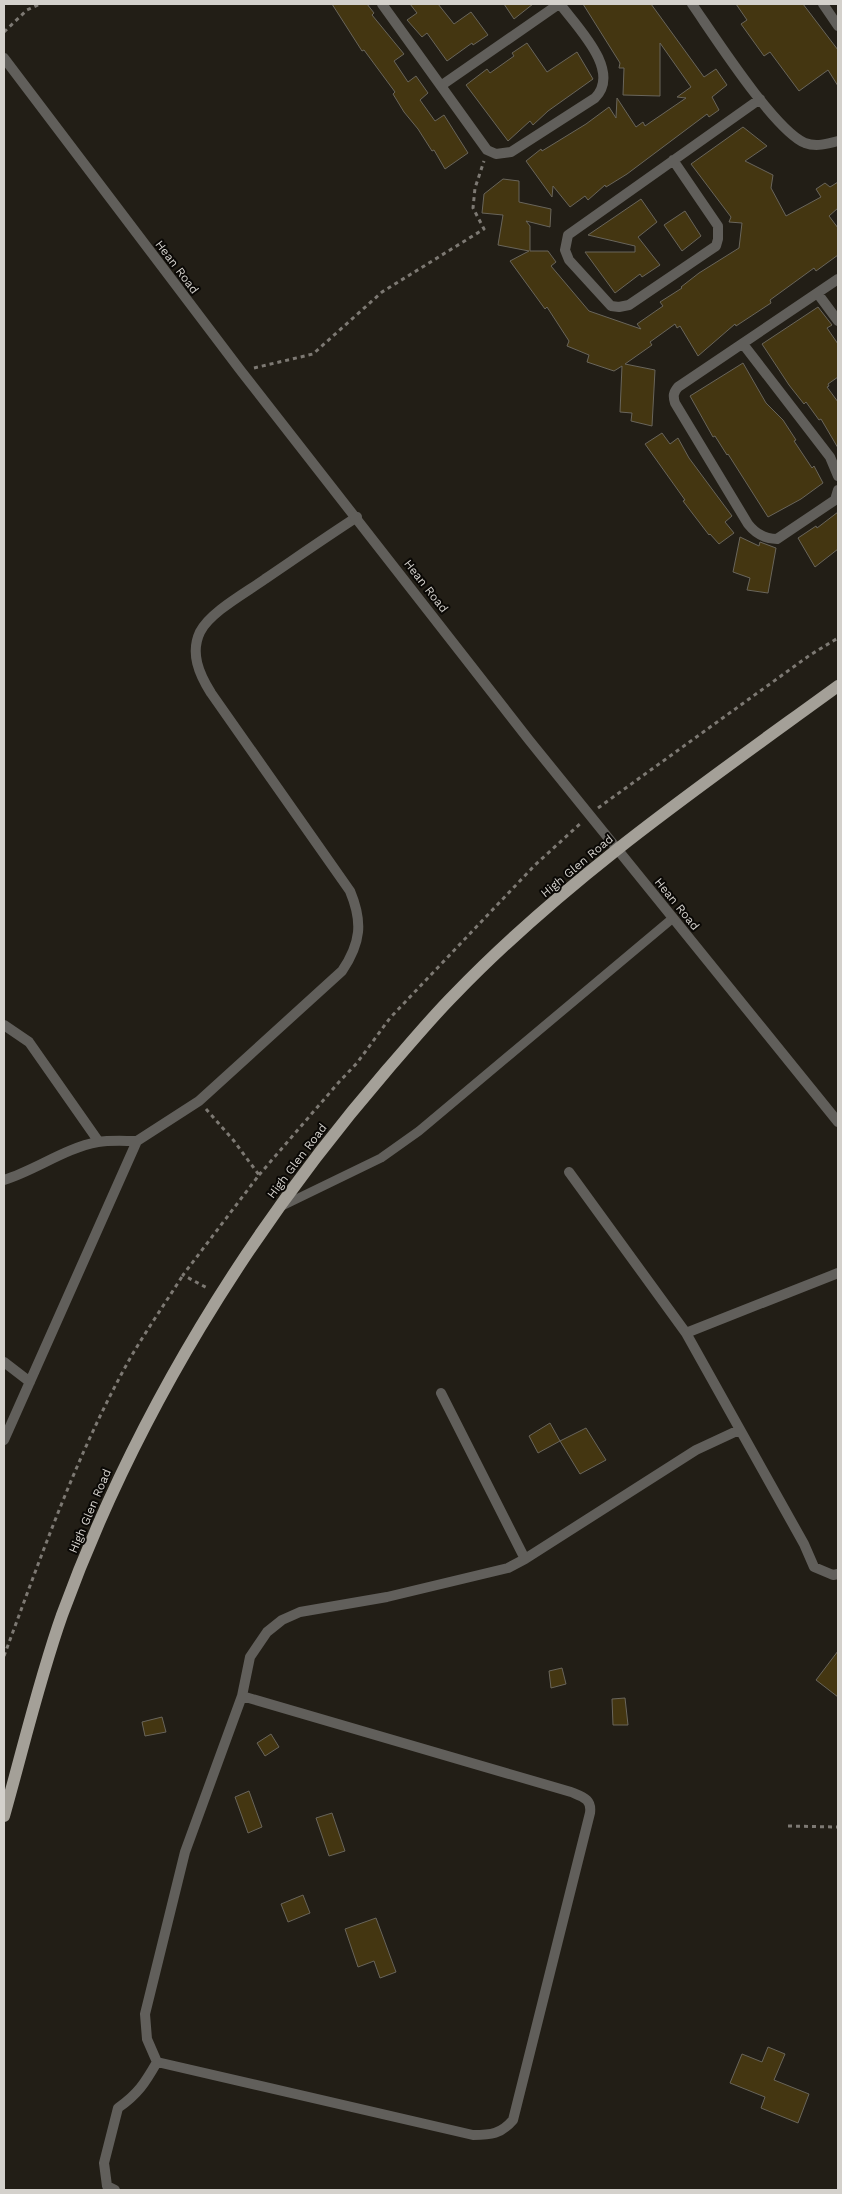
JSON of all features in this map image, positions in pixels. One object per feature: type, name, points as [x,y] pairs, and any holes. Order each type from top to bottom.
[{"type":"main road","name":"High Glen Road","points":[[4,1816],[59,1624],[121,1474],[157,1402],[219,1295],[321,1150],[361,1101],[455,994],[562,896],[665,812],[838,686]]},
{"type":"street","points":[[382,4],[488,150],[496,154],[510,152],[595,98],[602,91],[605,81],[600,58],[560,4],[442,85]]},
{"type":"street","points":[[692,4],[760,99],[789,132],[805,143],[822,146],[838,141]]},
{"type":"street","points":[[823,4],[838,26]]},
{"type":"street","name":"Hean Road","points":[[4,58],[241,371],[357,517],[529,740],[591,814],[838,1122]]},
{"type":"street","points":[[673,160],[718,226],[716,246],[629,305],[610,306],[569,260],[565,250],[565,241],[568,235],[673,160],[760,99]]},
{"type":"street","points":[[838,279],[678,387],[674,392],[674,397],[748,524],[761,536],[777,539],[835,500],[838,490]]},
{"type":"street","points":[[818,294],[838,321]]},
{"type":"street","points":[[743,344],[830,457],[838,476]]},
{"type":"street","points":[[4,1180],[74,1149],[99,1142],[137,1141],[199,1101],[342,971],[352,955],[357,935],[358,912],[350,891],[204,682],[196,658],[196,646],[200,632],[207,621],[240,596],[357,517]]},
{"type":"street","points":[[4,1025],[29,1042],[99,1142]]},
{"type":"street","points":[[4,1440],[137,1141]]},
{"type":"street","points":[[569,1172],[686,1333],[804,1544],[814,1567],[833,1575],[838,1574]]},
{"type":"street","points":[[686,1333],[838,1273]]},
{"type":"street","points":[[4,1362],[30,1382]]},
{"type":"street","points":[[441,1393],[525,1559]]},
{"type":"street","points":[[157,2062],[147,2039],[145,2014],[185,1852],[242,1696],[250,1657],[267,1632],[282,1620],[300,1612],[387,1597],[508,1568],[696,1450],[739,1430]]},
{"type":"street","points":[[157,2062],[473,2135],[490,2135],[503,2131],[513,2120],[590,1813],[591,1805],[588,1800],[571,1792],[242,1696]]},
{"type":"street","points":[[110,2189],[104,2163],[118,2108],[143,2087],[157,2062]]},
{"type":"lane","points":[[280,1207],[381,1158],[418,1131],[673,918]]},
{"type":"path","points":[[4,32],[27,10],[40,4]]},
{"type":"path","points":[[241,371],[313,354],[382,292],[484,229],[473,208],[475,188],[488,150]]},
{"type":"path","points":[[4,1656],[59,1508],[95,1429],[132,1356],[183,1275],[259,1175],[357,1063],[390,1018],[535,865],[591,814],[810,655],[838,638]]},
{"type":"path","points":[[199,1101],[234,1141],[259,1175]]},
{"type":"path","points":[[183,1275],[219,1295]]},
{"type":"path","points":[[788,1826],[838,1827]]},
{"type":"building","points":[[332,4],[367,4],[374,13],[372,15],[404,54],[394,61],[408,82],[416,76],[428,93],[420,100],[435,121],[444,115],[468,153],[445,169],[434,150],[432,151],[404,112],[393,94],[395,92],[364,50],[362,51]]},
{"type":"building","points":[[410,4],[438,4],[454,24],[471,12],[488,35],[473,45],[472,43],[447,61],[427,33],[422,37],[407,20],[417,13]]},
{"type":"building","points":[[504,4],[533,4],[514,19]]},
{"type":"building","points":[[583,4],[651,4],[704,77],[716,69],[727,85],[712,97],[719,110],[709,117],[707,114],[627,174],[606,187],[605,185],[588,200],[585,196],[570,207],[553,186],[552,197],[526,161],[541,149],[542,151],[586,124],[609,107],[616,118],[617,98],[636,127],[643,122],[645,126],[686,98],[677,97],[691,87],[660,43],[660,96],[623,95],[624,68],[619,68],[620,63]]},
{"type":"building","points":[[736,4],[803,4],[838,50],[838,86],[828,70],[799,91],[770,52],[764,56],[741,24],[747,20]]},
{"type":"building","points":[[527,43],[547,72],[577,52],[593,79],[548,111],[533,125],[530,121],[508,141],[466,85],[487,69],[490,73],[514,56],[512,53]]},
{"type":"building","points":[[743,127],[767,146],[745,161],[773,175],[771,188],[786,216],[821,197],[816,189],[825,183],[830,187],[838,182],[838,208],[829,216],[838,228],[838,255],[816,271],[814,268],[770,300],[771,303],[736,326],[735,324],[698,356],[680,326],[677,328],[675,324],[650,342],[652,345],[625,364],[655,370],[652,426],[631,421],[632,413],[620,412],[622,366],[614,371],[587,362],[589,355],[567,346],[569,341],[547,307],[545,309],[510,261],[529,251],[498,245],[503,215],[482,213],[484,194],[503,179],[519,181],[519,202],[551,209],[550,227],[526,221],[530,226],[530,251],[548,251],[556,262],[551,266],[589,311],[641,329],[637,324],[663,306],[660,302],[682,288],[699,273],[739,248],[742,223],[729,222],[731,217],[691,164]]},
{"type":"building","points":[[641,199],[657,222],[638,237],[660,265],[642,277],[640,274],[615,293],[585,252],[635,252],[635,246],[588,235]]},
{"type":"building","points":[[685,211],[701,236],[682,251],[664,225]]},
{"type":"building","points":[[818,307],[832,325],[827,328],[838,344],[838,377],[828,384],[829,386],[827,387],[838,402],[838,448],[821,419],[819,420],[806,402],[804,404],[789,385],[762,344]]},
{"type":"building","points":[[743,363],[766,403],[783,420],[796,440],[794,441],[812,468],[814,466],[823,483],[801,499],[768,517],[728,454],[715,436],[713,437],[690,396]]},
{"type":"building","points":[[662,433],[670,444],[678,438],[689,458],[732,516],[725,522],[734,533],[719,544],[709,535],[683,501],[685,500],[645,444]]},
{"type":"building","points":[[838,512],[838,549],[815,567],[798,538],[816,526],[817,528]]},
{"type":"building","points":[[740,537],[759,546],[760,542],[776,548],[768,593],[747,590],[750,578],[733,572]]},
{"type":"building","points":[[550,1423],[560,1441],[538,1453],[529,1436]]},
{"type":"building","points":[[586,1428],[606,1460],[580,1474],[560,1441]]},
{"type":"building","points":[[838,1651],[838,1697],[816,1680]]},
{"type":"building","points":[[562,1668],[566,1684],[551,1688],[549,1671]]},
{"type":"building","points":[[625,1698],[628,1725],[613,1725],[612,1699]]},
{"type":"building","points":[[162,1717],[166,1732],[145,1736],[142,1722]]},
{"type":"building","points":[[271,1734],[279,1747],[265,1756],[257,1743]]},
{"type":"building","points":[[249,1791],[262,1827],[248,1833],[235,1797]]},
{"type":"building","points":[[332,1813],[345,1851],[329,1856],[316,1818]]},
{"type":"building","points":[[303,1895],[310,1913],[288,1922],[281,1904]]},
{"type":"building","points":[[376,1918],[396,1972],[380,1978],[374,1961],[358,1967],[345,1929]]},
{"type":"building","points":[[768,2047],[785,2054],[774,2080],[809,2094],[798,2123],[761,2108],[765,2097],[730,2083],[742,2054],[762,2062]]}]
